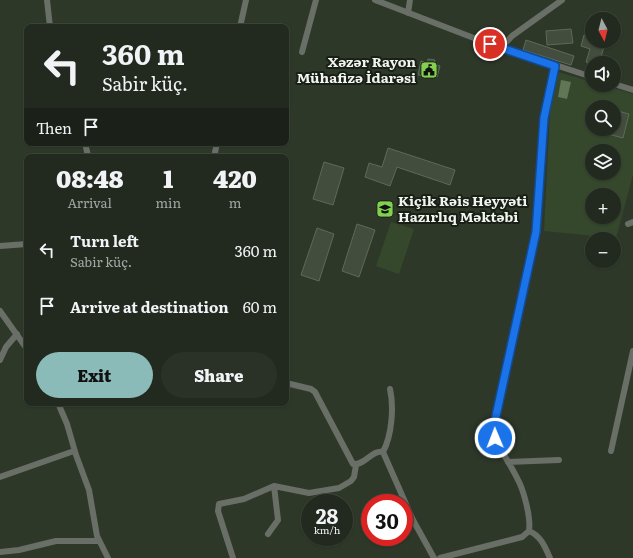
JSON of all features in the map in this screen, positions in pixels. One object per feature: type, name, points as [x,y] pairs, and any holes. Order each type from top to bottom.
[{"type":"street","points":[[47,0],[50,24]]},
{"type":"street","points":[[241,24],[246,0]]},
{"type":"street","points":[[302,52],[316,0]]},
{"type":"street","points":[[375,0],[501,48],[585,75]]},
{"type":"street","points":[[408,13],[410,0]]},
{"type":"street","points":[[501,48],[512,36],[562,0]]},
{"type":"street","points":[[440,558],[522,537],[529,531],[529,520],[520,484],[495,438],[494,425],[536,232],[544,118],[555,66]]},
{"type":"street","points":[[621,86],[633,90]]},
{"type":"street","points":[[0,246],[24,244]]},
{"type":"street","points":[[0,311],[17,334],[24,339]]},
{"type":"street","points":[[0,360],[6,347],[17,334]]},
{"type":"street","points":[[611,451],[633,351]]},
{"type":"street","points":[[289,383],[311,388],[315,392],[351,462],[356,465]]},
{"type":"street","points":[[383,452],[388,442],[391,413],[390,388]]},
{"type":"street","points":[[59,406],[67,424],[74,451],[88,490],[99,541],[108,558]]},
{"type":"street","points":[[0,477],[74,451]]},
{"type":"street","points":[[233,558],[218,511],[219,504],[244,499],[274,486],[309,493],[339,488],[351,481],[354,477],[356,465],[376,452],[383,452]]},
{"type":"street","points":[[383,452],[413,520],[434,558]]},
{"type":"street","points":[[508,462],[526,460],[559,460]]},
{"type":"street","points":[[268,534],[278,520],[274,486]]},
{"type":"street","points":[[529,531],[537,535],[542,540],[550,558]]},
{"type":"street","points":[[0,552],[19,550],[56,541],[99,541]]},
{"type":"shaded area","points":[[558,72],[585,80],[585,92],[621,92],[621,90],[633,94],[633,175],[621,219],[621,188],[585,188],[585,224],[620,224],[618,232],[585,232],[585,235],[544,231],[550,109]]},
{"type":"shaded area","points":[[561,80],[571,82],[567,99],[558,97]]},
{"type":"shaded area","points":[[391,222],[414,229],[399,274],[376,266]]},
{"type":"building","points":[[571,29],[573,43],[547,45],[546,31]]},
{"type":"building","points":[[584,35],[585,35],[585,47],[581,46]]},
{"type":"building","points":[[526,40],[574,56],[571,65],[523,50]]},
{"type":"building","points":[[587,48],[604,48],[601,56],[588,56],[590,49]]},
{"type":"building","name":"Xəzər Rayon Mühafizə İdarəsi","points":[[428,59],[435,60],[434,64],[440,66],[437,77],[425,74],[424,76],[418,75],[421,61],[427,63]]},
{"type":"building","points":[[621,112],[629,114],[623,138],[616,136],[621,136]]},
{"type":"building","points":[[388,148],[455,170],[450,185],[397,167],[390,186],[365,177],[369,163],[382,167]]},
{"type":"building","points":[[324,162],[344,168],[333,205],[313,199]]},
{"type":"building","points":[[357,224],[375,230],[359,277],[342,271]]},
{"type":"building","points":[[317,228],[334,234],[319,281],[301,275]]},
{"type":"place","name":"Xəzər Rayon Mühafizə İdarəsi","points":[[429,70]]},
{"type":"place","name":"Kiçik Rəis Heyyəti Hazırlıq Məktəbi","points":[[385,209]]},
{"type":"route","points":[[490,44],[555,66],[548,93],[544,118],[536,232],[494,425],[495,438]]}]
